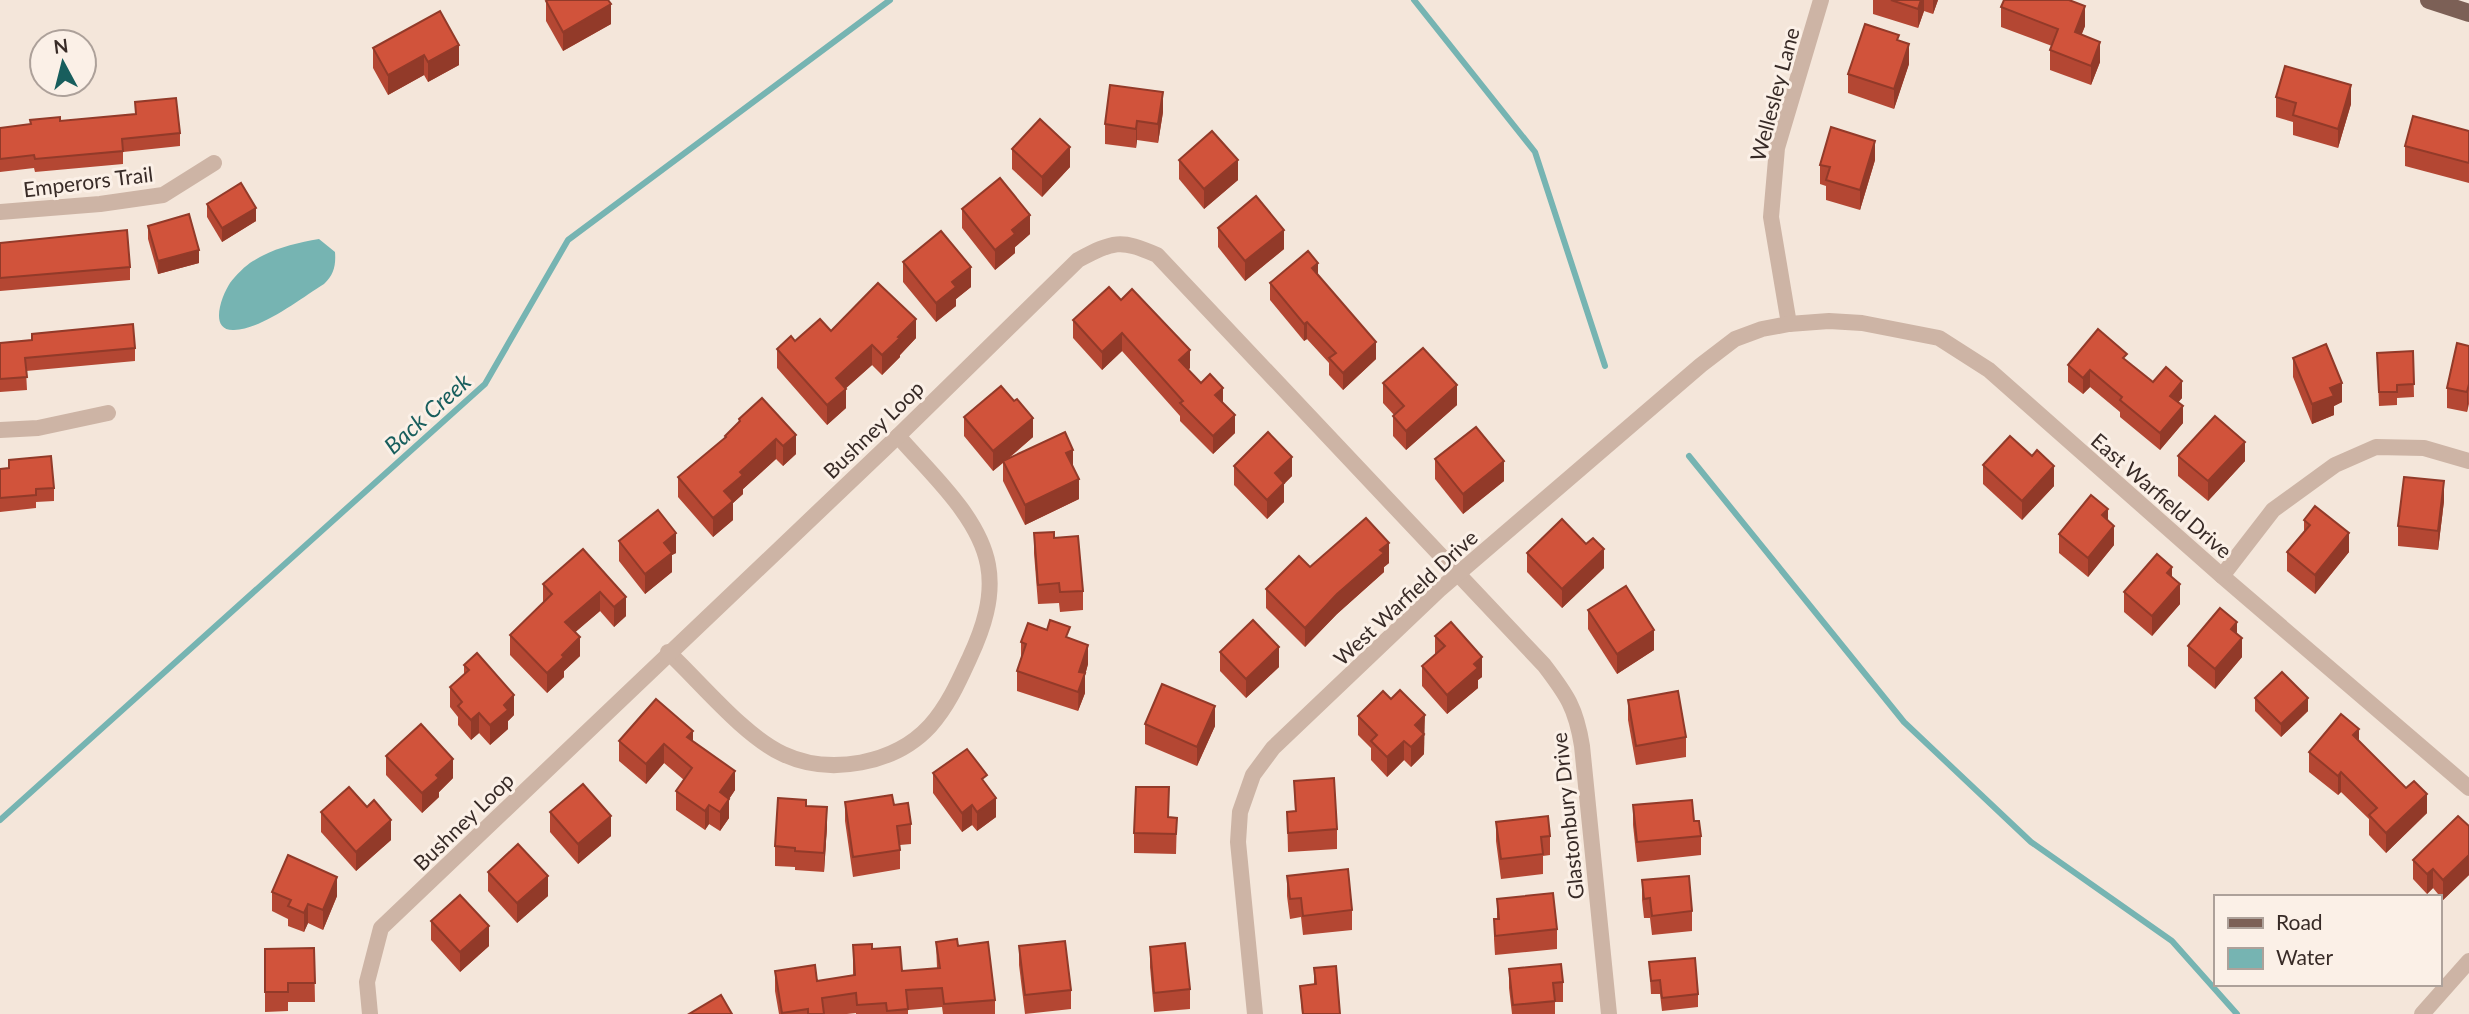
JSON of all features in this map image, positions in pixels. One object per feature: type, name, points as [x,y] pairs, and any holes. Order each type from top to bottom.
[{"type":"main road","points":[[2429,0],[2469,13]]},
{"type":"street","name":"Wellesley Lane","points":[[1789,324],[1771,217],[1777,148],[1821,0]]},
{"type":"street","name":"Emperors Trail","points":[[0,212],[100,204],[163,195],[214,163]]},
{"type":"street","name":"Bushney Loop","points":[[370,1014],[367,982],[381,929],[668,652],[898,436],[1078,260],[1102,247],[1128,243],[1157,255],[1458,575]]},
{"type":"street","name":"East Warfield Drive","points":[[1789,324],[1829,321],[1862,323],[1939,338],[1989,370],[2222,576],[2469,788]]},
{"type":"street","name":"West Warfield Drive","points":[[1255,1014],[1238,842],[1240,812],[1253,775],[1273,748],[1458,575],[1726,346],[1735,339],[1762,329],[1789,324]]},
{"type":"street","points":[[0,430],[38,428],[108,413]]},
{"type":"street","points":[[668,652],[756,738],[783,754],[804,762],[835,766],[872,761],[907,746],[930,726],[954,693],[987,616],[990,589],[988,565],[978,535],[964,512],[898,436]]},
{"type":"street","points":[[2222,576],[2273,510],[2335,465],[2376,447],[2424,448],[2469,461]]},
{"type":"street","name":"Glastonbury Drive","points":[[1458,575],[1544,665],[1566,694],[1578,719],[1609,1014]]},
{"type":"street","points":[[2422,1014],[2469,961]]},
{"type":"water","points":[[319,239],[335,252],[334,270],[324,284],[256,324],[234,330],[221,325],[219,311],[224,296],[230,283],[244,268],[277,249]]},
{"type":"building","points":[[608,0],[611,4],[563,32],[546,1]]},
{"type":"building","points":[[1891,0],[1921,0],[1918,9]]},
{"type":"building","points":[[2004,0],[2069,0],[2085,6],[2075,32],[2100,42],[2091,66],[2050,50],[2058,29],[2001,7]]},
{"type":"building","points":[[440,11],[459,45],[428,62],[424,55],[388,75],[373,48]]},
{"type":"building","points":[[1865,24],[1899,35],[1897,40],[1909,44],[1894,89],[1848,74]]},
{"type":"building","points":[[2285,66],[2351,85],[2338,129],[2293,115],[2296,103],[2276,97]]},
{"type":"building","points":[[1110,85],[1163,92],[1158,124],[1137,121],[1136,129],[1105,124]]},
{"type":"building","points":[[176,98],[180,133],[122,139],[123,151],[35,159],[34,155],[0,159],[0,128],[31,124],[30,120],[60,117],[60,121],[136,114],[135,102]]},
{"type":"building","points":[[2413,116],[2469,131],[2469,163],[2405,146]]},
{"type":"building","points":[[1040,119],[1070,147],[1042,177],[1012,149]]},
{"type":"building","points":[[1831,127],[1875,141],[1860,190],[1826,180],[1830,167],[1820,165]]},
{"type":"building","points":[[1212,131],[1238,160],[1204,189],[1179,160]]},
{"type":"building","points":[[1000,178],[1030,215],[1012,230],[1015,234],[995,250],[962,209]]},
{"type":"building","points":[[241,183],[256,208],[222,228],[207,204]]},
{"type":"building","points":[[1256,196],[1284,230],[1245,261],[1218,228]]},
{"type":"building","points":[[189,214],[199,250],[158,261],[148,226]]},
{"type":"building","points":[[127,230],[130,267],[0,278],[0,243]]},
{"type":"building","points":[[941,231],[971,267],[952,282],[956,287],[936,303],[903,262]]},
{"type":"building","points":[[1308,251],[1318,263],[1312,268],[1376,342],[1343,373],[1329,358],[1336,353],[1307,322],[1304,324],[1270,283]]},
{"type":"building","points":[[878,283],[916,319],[882,355],[872,345],[836,378],[846,389],[827,405],[777,349],[791,336],[795,341],[820,319],[831,331]]},
{"type":"building","points":[[1109,287],[1121,300],[1132,289],[1190,350],[1179,360],[1201,383],[1210,374],[1223,388],[1215,395],[1235,415],[1213,436],[1180,403],[1183,401],[1122,333],[1102,352],[1073,320]]},
{"type":"building","points":[[133,324],[135,348],[25,358],[27,377],[0,379],[0,343],[32,340],[32,334]]},
{"type":"building","points":[[2098,329],[2127,354],[2123,358],[2153,382],[2166,367],[2182,381],[2170,396],[2183,406],[2160,433],[2120,400],[2122,397],[2090,370],[2083,378],[2068,365]]},
{"type":"building","points":[[2457,343],[2469,346],[2467,392],[2447,388]]},
{"type":"building","points":[[2326,344],[2342,383],[2330,388],[2334,396],[2312,404],[2293,358]]},
{"type":"building","points":[[1423,348],[1457,385],[1406,431],[1393,416],[1404,406],[1383,383]]},
{"type":"building","points":[[2413,351],[2414,384],[2397,385],[2397,392],[2379,392],[2377,353]]},
{"type":"building","points":[[1001,386],[1014,401],[1017,399],[1033,418],[993,451],[964,417]]},
{"type":"building","points":[[762,398],[796,435],[783,446],[776,439],[740,472],[743,475],[724,491],[733,501],[713,518],[678,477],[726,437],[739,419]]},
{"type":"building","points":[[2215,416],[2245,442],[2208,481],[2178,456]]},
{"type":"building","points":[[1476,427],[1504,461],[1463,494],[1435,459]]},
{"type":"building","points":[[1065,432],[1073,450],[1066,453],[1079,479],[1025,505],[1003,461]]},
{"type":"building","points":[[1268,432],[1292,457],[1275,473],[1284,483],[1267,500],[1234,466]]},
{"type":"building","points":[[2010,436],[2032,456],[2037,450],[2054,466],[2022,501],[1983,465]]},
{"type":"building","points":[[51,456],[54,488],[36,489],[36,495],[0,498],[0,469],[9,468],[9,460]]},
{"type":"building","points":[[2404,477],[2444,481],[2438,531],[2398,526]]},
{"type":"building","points":[[2091,495],[2108,509],[2102,515],[2114,526],[2088,558],[2059,534]]},
{"type":"building","points":[[2315,506],[2349,533],[2315,575],[2287,552],[2310,525],[2304,520]]},
{"type":"building","points":[[658,510],[676,533],[664,543],[672,553],[645,574],[619,541]]},
{"type":"building","points":[[1366,518],[1389,543],[1380,550],[1384,553],[1337,594],[1305,628],[1266,589],[1299,556],[1310,567]]},
{"type":"building","points":[[1562,519],[1586,544],[1593,538],[1604,549],[1562,589],[1527,553]]},
{"type":"building","points":[[1054,532],[1054,538],[1078,536],[1083,591],[1060,592],[1059,583],[1038,585],[1034,533]]},
{"type":"building","points":[[583,549],[626,597],[614,607],[600,592],[565,622],[580,637],[547,673],[510,635],[552,594],[543,584]]},
{"type":"building","points":[[2157,554],[2172,567],[2167,573],[2180,584],[2152,616],[2124,592]]},
{"type":"building","points":[[1626,586],[1654,630],[1617,654],[1588,610]]},
{"type":"building","points":[[2220,608],[2237,622],[2231,629],[2242,638],[2215,669],[2188,646]]},
{"type":"building","points":[[1050,620],[1070,627],[1066,637],[1088,645],[1079,672],[1085,673],[1078,692],[1017,671],[1026,644],[1021,642],[1028,623],[1047,630]]},
{"type":"building","points":[[1253,620],[1279,647],[1246,679],[1220,652]]},
{"type":"building","points":[[1451,622],[1482,657],[1474,664],[1478,668],[1447,695],[1422,666],[1445,646],[1435,636]]},
{"type":"building","points":[[477,653],[514,695],[504,705],[508,710],[490,725],[479,713],[471,720],[458,706],[462,702],[450,687],[469,670],[464,665]]},
{"type":"building","points":[[2282,672],[2308,698],[2281,724],[2255,698]]},
{"type":"building","points":[[1162,684],[1215,706],[1197,747],[1145,724]]},
{"type":"building","points":[[1400,690],[1425,715],[1415,725],[1424,734],[1411,747],[1404,741],[1387,757],[1371,741],[1377,735],[1358,716],[1383,691],[1391,699]]},
{"type":"building","points":[[1678,691],[1686,737],[1636,746],[1628,700]]},
{"type":"building","points":[[656,699],[693,731],[687,737],[735,771],[720,792],[729,799],[720,812],[709,805],[705,811],[676,791],[692,768],[664,744],[646,764],[619,741]]},
{"type":"building","points":[[2341,714],[2359,729],[2353,735],[2406,788],[2414,781],[2427,794],[2386,833],[2369,815],[2377,808],[2341,772],[2338,776],[2309,752]]},
{"type":"building","points":[[421,724],[453,759],[436,775],[439,778],[422,793],[386,756]]},
{"type":"building","points":[[967,749],[987,775],[982,779],[996,798],[977,812],[972,805],[962,813],[933,773]]},
{"type":"building","points":[[1334,778],[1337,829],[1288,833],[1287,812],[1296,811],[1294,781]]},
{"type":"building","points":[[583,784],[611,816],[578,844],[550,812]]},
{"type":"building","points":[[349,787],[367,807],[374,800],[391,820],[356,852],[321,812]]},
{"type":"building","points":[[1136,787],[1169,787],[1168,817],[1177,818],[1176,834],[1134,833]]},
{"type":"building","points":[[892,795],[894,805],[908,803],[911,824],[897,826],[900,850],[853,857],[845,802]]},
{"type":"building","points":[[778,798],[806,800],[806,806],[827,807],[824,853],[795,851],[795,848],[775,846]]},
{"type":"building","points":[[1692,800],[1694,821],[1699,821],[1701,836],[1637,842],[1633,805]]},
{"type":"building","points":[[1548,816],[1550,836],[1541,837],[1543,854],[1501,859],[1496,822]]},
{"type":"building","points":[[2458,816],[2469,826],[2469,855],[2443,880],[2433,869],[2427,874],[2413,860]]},
{"type":"building","points":[[518,844],[548,876],[517,903],[488,872]]},
{"type":"building","points":[[288,855],[337,877],[323,910],[308,904],[304,913],[288,906],[291,900],[272,892]]},
{"type":"building","points":[[1348,869],[1352,910],[1303,916],[1301,898],[1290,899],[1287,876]]},
{"type":"building","points":[[1689,876],[1692,911],[1652,916],[1650,898],[1644,899],[1642,880]]},
{"type":"building","points":[[1553,893],[1557,929],[1495,936],[1494,919],[1499,919],[1497,899]]},
{"type":"building","points":[[460,895],[489,926],[460,952],[431,921]]},
{"type":"building","points":[[957,939],[958,946],[988,942],[995,1000],[944,1004],[942,988],[906,990],[908,1009],[887,1011],[886,1003],[857,1005],[856,993],[822,998],[824,1014],[808,1014],[808,1009],[782,1013],[775,971],[815,965],[817,981],[855,975],[853,945],[872,944],[872,949],[900,947],[902,971],[940,968],[936,942]]},
{"type":"building","points":[[1065,941],[1071,990],[1025,995],[1019,946]]},
{"type":"building","points":[[1185,943],[1190,989],[1154,993],[1150,947]]},
{"type":"building","points":[[314,948],[315,983],[288,983],[288,992],[265,992],[265,949]]},
{"type":"building","points":[[1695,958],[1698,994],[1662,998],[1660,980],[1651,981],[1649,962]]},
{"type":"building","points":[[1561,964],[1563,982],[1553,983],[1555,1001],[1513,1005],[1509,969]]},
{"type":"building","points":[[1336,966],[1340,1014],[1303,1014],[1300,986],[1316,984],[1314,968]]},
{"type":"building","points":[[721,995],[732,1014],[689,1014]]},
{"type":"waterway","name":"Back Creek","points":[[0,820],[485,384],[568,240],[890,0]]},
{"type":"waterway","points":[[1414,0],[1535,152],[1605,366]]},
{"type":"waterway","points":[[1689,456],[1904,722],[2031,842],[2172,941],[2237,1014]]}]
